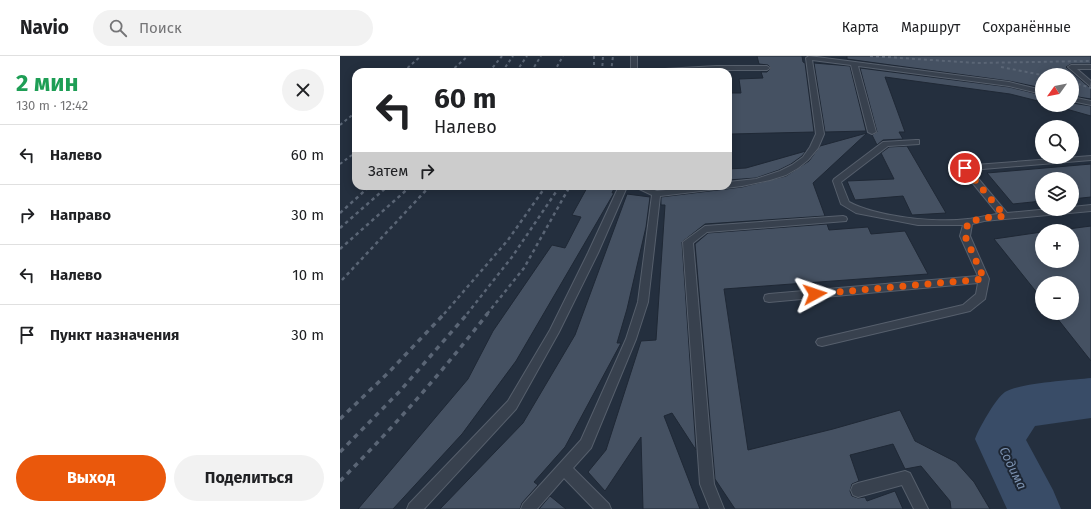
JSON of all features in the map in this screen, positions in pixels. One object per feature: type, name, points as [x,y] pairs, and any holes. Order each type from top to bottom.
[{"type":"lane","points":[[634,56],[634,68]]},
{"type":"lane","points":[[732,185],[772,178],[808,158],[817,146],[820,134],[809,58],[1001,83],[1035,90]]},
{"type":"lane","points":[[854,64],[872,132]]},
{"type":"lane","points":[[1090,84],[1072,67],[1091,67]]},
{"type":"lane","points":[[732,69],[767,68]]},
{"type":"lane","points":[[1079,100],[1091,103]]},
{"type":"lane","points":[[916,142],[886,144],[837,181],[845,204],[859,211],[918,222],[968,222],[984,218],[1091,208]]},
{"type":"lane","points":[[1005,216],[965,168],[1091,158]]},
{"type":"lane","points":[[414,509],[512,405],[554,332],[593,253],[621,190]]},
{"type":"lane","points":[[646,190],[656,194],[690,190]]},
{"type":"lane","points":[[528,509],[586,444],[631,339],[643,302],[656,194]]},
{"type":"lane","points":[[717,509],[707,484],[688,242],[705,229],[843,219]]},
{"type":"lane","points":[[822,342],[966,308],[981,296],[984,279],[965,236],[968,222]]},
{"type":"lane","points":[[769,298],[984,279]]},
{"type":"lane","points":[[564,469],[604,509]]},
{"type":"lane","points":[[858,490],[905,478],[921,509]]},
{"type":"building","points":[[757,56],[802,56],[803,62],[805,63],[814,132],[732,134],[732,93],[741,93],[739,79],[763,78],[761,72],[767,72],[771,68],[768,65],[759,64]]},
{"type":"building","points":[[847,56],[1091,56],[1091,64],[1071,64],[1066,67],[1067,68],[1035,68],[1035,87],[1009,81],[847,59]]},
{"type":"building","points":[[814,63],[850,66],[866,131],[825,132]]},
{"type":"building","points":[[860,68],[1009,87],[1035,93],[1035,100],[1010,94],[885,77],[905,132],[899,132],[903,139],[883,140],[877,145],[872,135],[877,132]]},
{"type":"building","points":[[1079,78],[1091,87],[1091,99],[1079,97]]},
{"type":"building","points":[[1079,104],[1091,106],[1091,116],[1077,112],[1079,112]]},
{"type":"building","points":[[867,133],[813,183],[825,216],[705,224],[682,242],[696,450],[672,413],[664,416],[700,509],[643,509],[641,437],[605,491],[588,472],[606,450],[641,341],[656,340],[665,205],[661,205],[661,197],[718,190],[732,190],[732,188],[786,176],[809,161],[820,146]]},
{"type":"building","points":[[907,146],[946,213],[912,215],[903,196],[855,200],[847,181],[894,179],[881,153],[889,147]]},
{"type":"building","points":[[806,151],[791,164],[779,170],[756,178],[732,180],[732,169],[746,168]]},
{"type":"building","points":[[1091,164],[1091,197],[1079,198],[1079,172],[1035,172],[1035,202],[1013,204],[987,173]]},
{"type":"building","points":[[586,190],[613,190],[612,193],[614,193],[516,361],[462,434],[393,509],[358,509],[468,379],[493,331],[552,245],[565,248],[581,217],[572,215]]},
{"type":"building","points":[[627,194],[650,197],[646,227],[627,309],[617,343],[621,343],[565,447],[534,482],[538,485],[522,503],[520,509],[440,509],[523,423],[575,335]]},
{"type":"building","points":[[827,224],[829,230],[868,227],[871,234],[905,231],[928,274],[724,289],[748,450],[833,429],[900,410],[915,441],[956,462],[974,482],[990,509],[951,509],[950,501],[921,466],[905,469],[893,444],[850,455],[859,481],[852,484],[850,491],[852,496],[858,498],[865,497],[867,501],[895,491],[903,509],[735,509],[715,479],[695,244],[708,233]]},
{"type":"building","points":[[1091,226],[1091,361],[1059,320],[1079,320],[1079,276],[1035,276],[1035,290],[994,239],[1035,233],[1035,268],[1079,268],[1079,228]]},
{"type":"building","points":[[550,496],[566,509],[539,509]]},
{"type":"waterway","name":"Содима","points":[[1034,509],[999,439],[1021,407],[1091,398]]},
{"type":"railway","points":[[408,68],[421,56]]},
{"type":"railway","points":[[454,68],[468,56]]},
{"type":"railway","points":[[492,68],[502,56]]},
{"type":"railway","points":[[505,68],[513,56]]},
{"type":"railway","points":[[519,68],[527,56]]},
{"type":"railway","points":[[534,68],[541,56]]},
{"type":"railway","points":[[556,68],[563,56]]},
{"type":"railway","points":[[594,56],[594,68]]},
{"type":"railway","points":[[602,68],[603,56]]},
{"type":"railway","points":[[612,68],[613,56]]},
{"type":"railway","points":[[870,56],[977,63],[1091,61]]},
{"type":"railway","points":[[1001,67],[1035,74]]},
{"type":"railway","points":[[1079,84],[1091,88]]},
{"type":"railway","points":[[340,125],[352,115]]},
{"type":"railway","points":[[340,164],[352,155]]},
{"type":"railway","points":[[340,213],[366,190]]},
{"type":"railway","points":[[340,228],[383,190]]},
{"type":"railway","points":[[340,249],[406,190]]},
{"type":"railway","points":[[342,280],[426,190]]},
{"type":"railway","points":[[444,314],[508,240],[543,190]]},
{"type":"railway","points":[[467,314],[512,257],[557,190]]},
{"type":"railway","points":[[487,314],[524,268],[568,190]]},
{"type":"railway","points":[[340,419],[389,372],[445,313]]},
{"type":"railway","points":[[340,452],[400,391],[468,313]]},
{"type":"railway","points":[[340,481],[417,399],[488,313]]},
{"type":"route","points":[[815,294],[984,279],[965,236],[968,222],[984,218],[1005,216],[965,168]]}]
